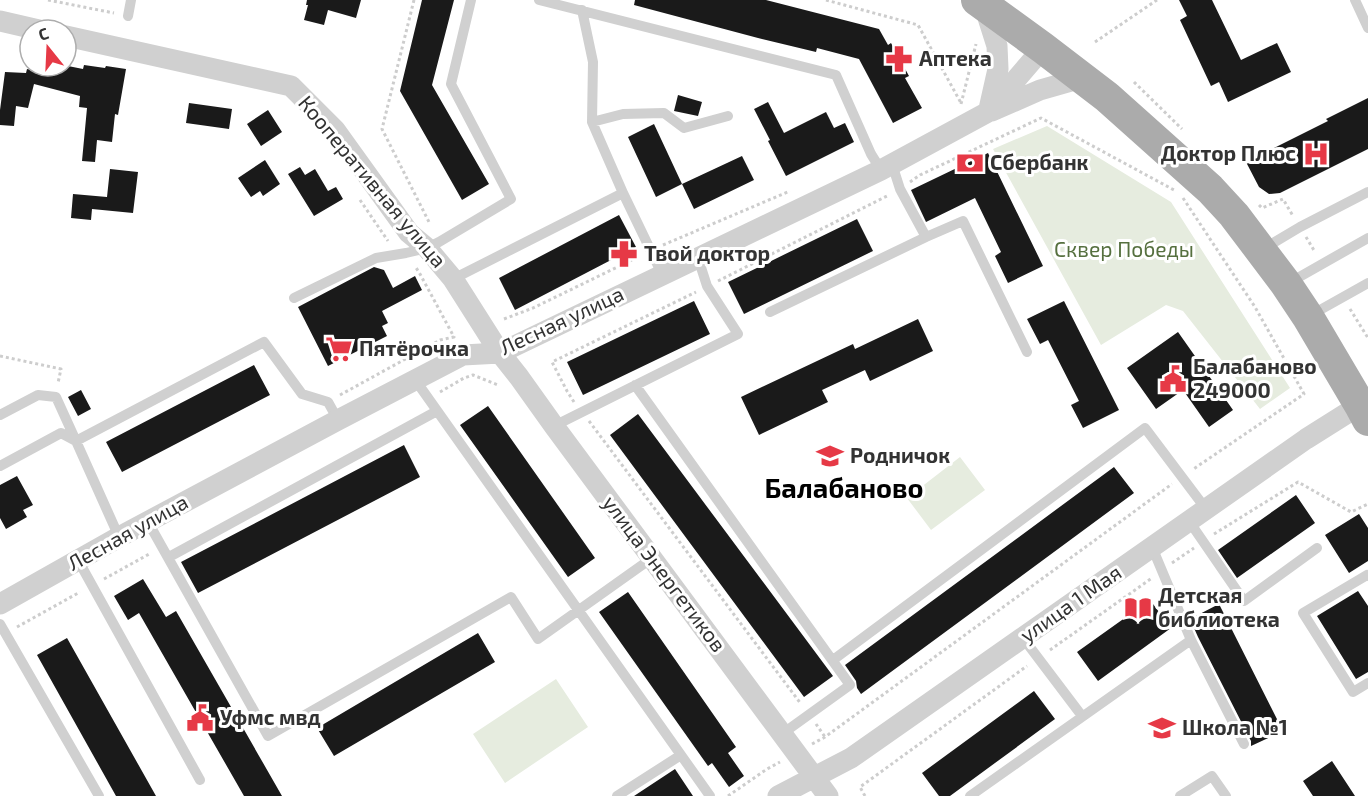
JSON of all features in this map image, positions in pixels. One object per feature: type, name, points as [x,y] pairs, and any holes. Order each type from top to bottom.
[{"type":"main road","points":[[981,1],[1115,104],[1210,189],[1234,215],[1286,284],[1364,412]]},
{"type":"street","points":[[975,112],[998,69],[997,46],[981,1]]},
{"type":"street","points":[[0,21],[18,25]]},
{"type":"street","name":"Кооперативная улица","points":[[78,39],[291,86],[335,130],[409,232],[433,245],[500,353]]},
{"type":"street","name":"Лесная улица","points":[[0,604],[119,537],[463,355],[500,353],[886,167],[975,112],[1043,48]]},
{"type":"street","points":[[975,112],[1082,78]]},
{"type":"street","name":"улица Энергетиков","points":[[500,353],[828,796]]},
{"type":"street","name":"улица 1 Мая","points":[[778,796],[851,758],[1306,440],[1364,412]]},
{"type":"lane","points":[[128,16],[131,0]]},
{"type":"lane","points":[[294,298],[376,258],[433,245],[511,199],[451,84],[471,0]]},
{"type":"lane","points":[[539,0],[836,75],[871,154],[886,167],[926,237]]},
{"type":"lane","points":[[1355,0],[1368,28]]},
{"type":"lane","points":[[582,10],[593,62],[592,122],[662,274]]},
{"type":"lane","points":[[592,122],[623,114],[664,113],[684,128],[728,116]]},
{"type":"lane","points":[[1261,250],[1368,192]]},
{"type":"lane","points":[[453,279],[623,193]]},
{"type":"lane","points":[[770,312],[963,221],[1027,352]]},
{"type":"lane","points":[[1286,284],[1368,238]]},
{"type":"lane","points":[[554,426],[738,334],[707,286],[698,258]]},
{"type":"lane","points":[[1308,317],[1368,283]]},
{"type":"lane","points":[[76,441],[264,342],[302,394],[328,402],[338,420]]},
{"type":"lane","points":[[416,381],[710,796]]},
{"type":"lane","points":[[635,385],[850,685],[782,734]]},
{"type":"lane","points":[[0,415],[38,395],[56,397],[119,537]]},
{"type":"lane","points":[[169,557],[437,411]]},
{"type":"lane","points":[[832,660],[1145,428],[1182,477],[1198,515],[1203,542],[1244,601],[1317,548]]},
{"type":"lane","points":[[0,466],[62,433],[76,441]]},
{"type":"lane","points":[[148,522],[268,736],[511,597],[538,639],[652,558]]},
{"type":"lane","points":[[1152,547],[1191,640],[1244,744]]},
{"type":"lane","points":[[78,560],[200,780]]},
{"type":"lane","points":[[1368,576],[1303,613],[1353,692],[1368,683]]},
{"type":"lane","points":[[0,624],[5,644],[99,796]]},
{"type":"lane","points":[[1023,638],[1082,716]]},
{"type":"lane","points":[[970,796],[1191,640]]},
{"type":"lane","points":[[617,796],[681,755]]},
{"type":"lane","points":[[1180,796],[1212,776],[1226,796]]},
{"type":"path","points":[[48,0],[128,16]]},
{"type":"path","points":[[414,0],[382,129],[433,245]]},
{"type":"path","points":[[826,0],[918,25],[975,112],[989,144]]},
{"type":"path","points":[[1095,42],[1157,0]]},
{"type":"path","points":[[975,112],[976,47],[981,1]]},
{"type":"path","points":[[953,110],[975,112]]},
{"type":"path","points":[[504,319],[534,308],[651,251],[791,190]]},
{"type":"path","points":[[357,196],[387,240],[406,253],[454,337]]},
{"type":"path","points":[[0,356],[61,369],[56,397]]},
{"type":"path","points":[[552,362],[567,391],[582,412],[825,737]]},
{"type":"path","points":[[728,796],[766,770],[825,737],[1182,477]]},
{"type":"path","points":[[865,796],[860,787],[1203,542],[1298,482],[1351,512],[1366,505],[1368,511]]},
{"type":"green space","name":"Сквер Победы","points":[[1047,126],[1171,202],[1290,388],[1260,409],[1183,311],[1166,305],[1101,345],[993,149]]},
{"type":"green space","points":[[960,457],[985,490],[931,530],[907,498]]},
{"type":"green space","points":[[556,679],[588,727],[505,783],[473,734]]},
{"type":"building","points":[[307,0],[361,0],[356,18],[328,10],[324,25],[304,20]]},
{"type":"building","points":[[422,0],[454,0],[432,85],[489,184],[462,200],[400,91]]},
{"type":"building","points":[[635,0],[766,0],[879,29],[888,45],[891,43],[909,76],[905,78],[922,108],[893,123],[859,59],[817,48],[816,52],[758,38],[634,5]]},
{"type":"building","points":[[1179,0],[1212,0],[1241,60],[1277,43],[1291,72],[1228,102],[1219,82],[1211,86],[1180,20],[1187,16]]},
{"type":"building","points":[[84,65],[126,69],[118,115],[115,114],[112,142],[97,140],[95,162],[82,161],[87,108],[79,107],[80,96],[34,84],[28,108],[16,106],[14,126],[0,125],[5,72],[18,73],[18,78],[78,78],[78,68],[83,69]]},
{"type":"building","points":[[678,95],[702,102],[698,116],[674,111]]},
{"type":"building","points":[[1368,98],[1368,149],[1280,193],[1269,194],[1259,187],[1246,162]]},
{"type":"building","points":[[768,102],[784,133],[826,112],[834,128],[845,123],[854,142],[786,176],[754,109]]},
{"type":"building","points":[[189,103],[232,109],[229,129],[186,123]]},
{"type":"building","points":[[268,110],[282,132],[261,146],[247,124]]},
{"type":"building","points":[[654,124],[682,184],[656,197],[628,137]]},
{"type":"building","points":[[988,153],[1043,266],[1008,283],[995,256],[1001,252],[975,198],[926,222],[911,190]]},
{"type":"building","points":[[742,156],[754,180],[694,209],[682,184]]},
{"type":"building","points":[[265,160],[280,184],[263,196],[260,191],[251,197],[238,178]]},
{"type":"building","points":[[300,167],[305,175],[315,169],[328,191],[336,187],[343,199],[314,216],[288,174]]},
{"type":"building","points":[[110,169],[138,172],[133,213],[92,209],[91,220],[71,218],[73,194],[107,197]]},
{"type":"building","points":[[619,215],[636,247],[515,310],[499,278]]},
{"type":"building","points":[[857,219],[873,251],[744,314],[728,282]]},
{"type":"building","points":[[374,267],[384,270],[393,288],[415,276],[422,290],[382,311],[388,323],[382,326],[387,336],[328,366],[298,307]]},
{"type":"building","points":[[694,301],[710,334],[583,395],[567,362]]},
{"type":"building","points":[[1064,301],[1119,410],[1083,428],[1071,405],[1079,401],[1048,340],[1040,344],[1027,319]]},
{"type":"building","points":[[918,319],[933,351],[870,381],[865,370],[822,390],[828,402],[759,435],[741,397],[853,344],[855,349]]},
{"type":"building","name":"Балабаново 249000","points":[[1178,332],[1233,410],[1209,427],[1183,390],[1156,409],[1127,368]]},
{"type":"building","points":[[254,365],[270,395],[122,472],[106,442]]},
{"type":"building","points":[[81,390],[91,409],[78,416],[68,397]]},
{"type":"building","points":[[488,406],[595,558],[568,577],[460,425]]},
{"type":"building","points":[[638,414],[833,676],[804,697],[610,435]]},
{"type":"building","points":[[404,445],[420,477],[198,593],[181,562]]},
{"type":"building","points":[[1114,467],[1134,493],[861,694],[856,681],[845,665]]},
{"type":"building","points":[[17,476],[33,505],[23,510],[27,517],[6,529],[0,518],[0,485]]},
{"type":"building","points":[[1296,495],[1315,523],[1237,578],[1218,550]]},
{"type":"building","points":[[1359,514],[1368,528],[1368,561],[1349,573],[1325,535]]},
{"type":"building","points":[[143,579],[166,617],[176,611],[282,796],[244,796],[139,613],[128,620],[114,596]]},
{"type":"building","points":[[1358,591],[1368,606],[1368,672],[1356,679],[1317,616]]},
{"type":"building","points":[[628,592],[736,747],[728,753],[744,776],[729,787],[712,763],[708,766],[599,612]]},
{"type":"building","points":[[1150,600],[1171,628],[1098,681],[1077,652]]},
{"type":"building","points":[[1219,604],[1283,731],[1251,746],[1251,741],[1190,619]]},
{"type":"building","points":[[478,633],[495,662],[334,756],[317,728]]},
{"type":"building","points":[[67,638],[156,796],[116,796],[37,655]]},
{"type":"building","points":[[1034,691],[1055,719],[950,796],[939,796],[922,773]]},
{"type":"building","points":[[1332,761],[1355,796],[1313,796],[1303,781]]},
{"type":"building","points":[[675,769],[693,796],[634,796]]},
{"type":"place","name":"Аптека","points":[[899,59]]},
{"type":"place","name":"Доктор Плюс","points":[[1316,154]]},
{"type":"place","name":"Сбербанк","points":[[970,163]]},
{"type":"place","name":"Твой доктор","points":[[624,254]]},
{"type":"place","name":"Пятёрочка","points":[[339,349]]},
{"type":"place","name":"Балабаново 249000","points":[[1173,379]]},
{"type":"place","name":"Родничок","points":[[830,456]]},
{"type":"place","name":"Детская библиотека","points":[[1138,608]]},
{"type":"place","name":"Уфмс мвд","points":[[200,718]]},
{"type":"place","name":"Школа №1","points":[[1162,728]]},
{"type":"district","name":"Балабаново","points":[[844,489]]}]
